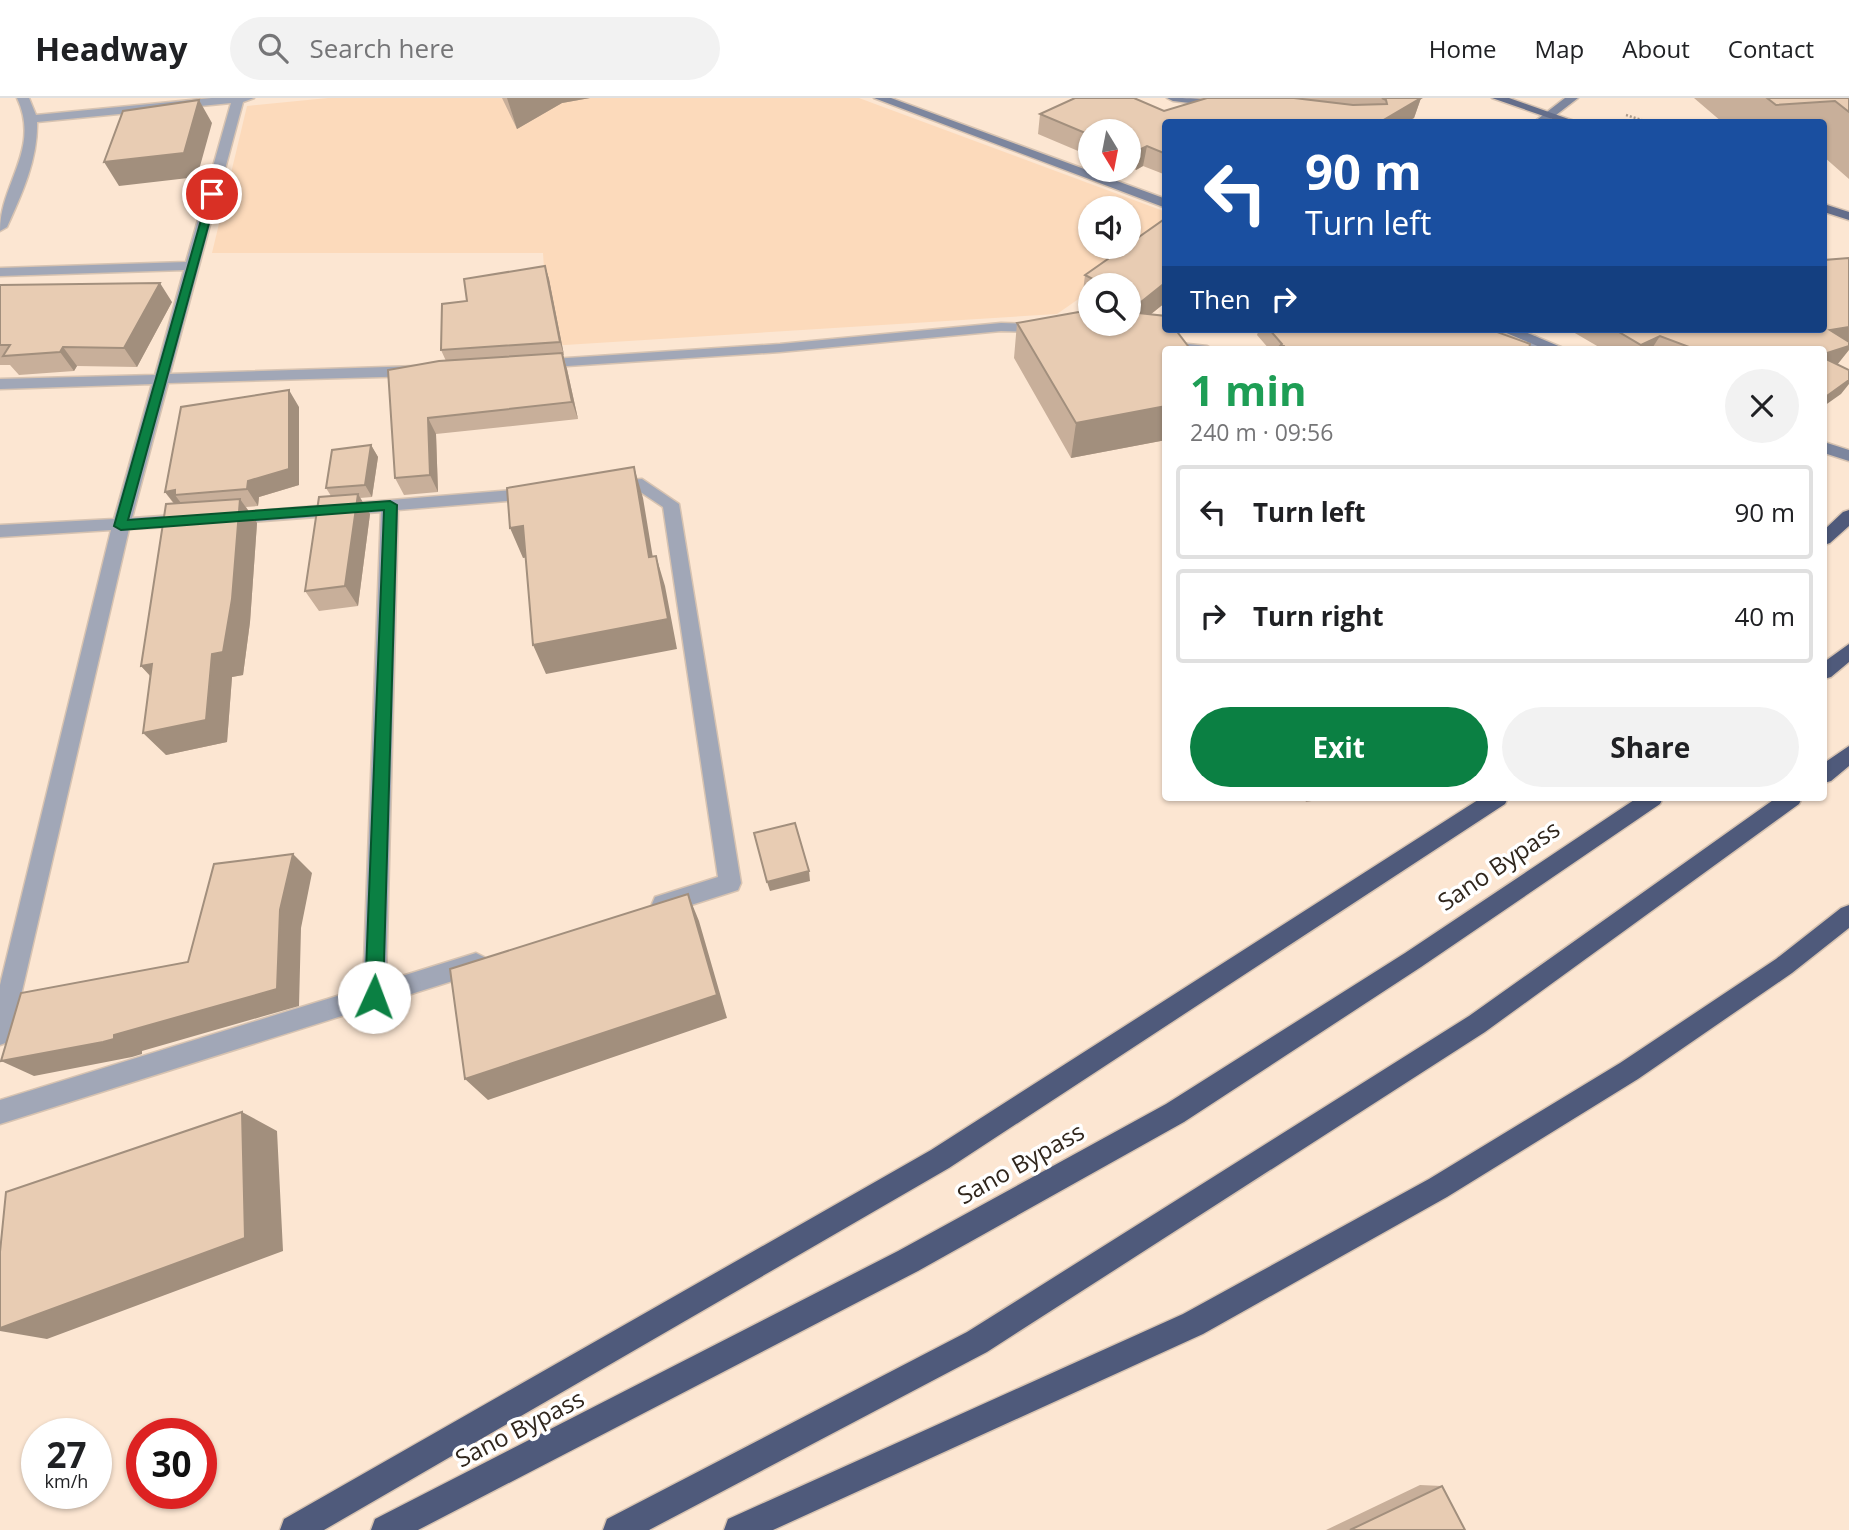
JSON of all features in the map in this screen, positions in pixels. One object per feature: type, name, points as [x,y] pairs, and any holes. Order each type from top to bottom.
[{"type":"highway","points":[[1827,535],[1849,516]]},
{"type":"highway","points":[[1827,669],[1849,651]]},
{"type":"highway","points":[[1827,772],[1849,754]]},
{"type":"highway","points":[[295,1530],[940,1159],[1494,801]]},
{"type":"highway","name":"Sano Bypass","points":[[386,1530],[908,1261],[1175,1113],[1413,960],[1649,801]]},
{"type":"highway","points":[[618,1530],[977,1342],[1477,1024],[1788,801]]},
{"type":"highway","points":[[739,1530],[1193,1324],[1426,1195],[1629,1071],[1784,966],[1849,915]]},
{"type":"main road","points":[[1498,98],[1545,119]]},
{"type":"main road","points":[[1827,209],[1849,216]]},
{"type":"street","points":[[0,227],[22,181],[31,119],[23,98]]},
{"type":"street","points":[[31,119],[248,98]]},
{"type":"street","points":[[880,98],[1162,203]]},
{"type":"street","points":[[1173,98],[1239,106]]},
{"type":"street","points":[[1545,119],[1572,98]]},
{"type":"street","points":[[0,1034],[121,526],[238,99]]},
{"type":"street","points":[[0,272],[192,266]]},
{"type":"street","points":[[524,365],[780,348],[1001,327],[1044,328],[1066,332]]},
{"type":"street","points":[[1511,333],[1531,345]]},
{"type":"street","points":[[1139,343],[1168,346]]},
{"type":"street","points":[[0,384],[430,371]]},
{"type":"street","points":[[1827,448],[1849,456]]},
{"type":"street","points":[[589,489],[642,485],[671,504],[730,883],[638,912]]},
{"type":"street","points":[[0,531],[121,526],[550,492]]},
{"type":"street","points":[[374,997],[390,505]]},
{"type":"street","points":[[0,1112],[493,959]]},
{"type":"path","points":[[1626,115],[1639,119]]},
{"type":"shaded area","points":[[328,98],[859,98],[1078,179],[1078,182],[1085,182],[1123,196],[1078,196],[1078,259],[1133,259],[1110,273],[1078,273],[1078,299],[1057,314],[549,346],[543,253],[212,253],[247,106]]},
{"type":"shaded area","points":[[1141,203],[1162,211],[1162,242],[1141,254]]},
{"type":"building","points":[[1075,98],[1134,98],[1164,111],[1207,98],[1294,98],[1353,105],[1387,104],[1382,98],[1421,98],[1385,119],[1162,119],[1162,152],[1147,146],[1141,149],[1141,119],[1078,119],[1078,130],[1040,114]]},
{"type":"building","points":[[1767,98],[1849,98],[1849,112],[1835,101],[1776,105]]},
{"type":"building","points":[[199,100],[184,153],[104,162],[123,111]]},
{"type":"building","points":[[1162,221],[1162,285],[1141,302],[1141,273],[1088,273],[1108,259],[1141,259],[1141,236]]},
{"type":"building","points":[[1849,258],[1849,327],[1830,330],[1849,342],[1849,346],[1827,353],[1827,346],[1686,346],[1660,336],[1641,345],[1621,333],[1827,333],[1827,260]]},
{"type":"building","points":[[545,266],[560,342],[441,350],[442,304],[467,301],[464,279]]},
{"type":"building","points":[[160,283],[124,348],[63,347],[60,352],[3,356],[10,345],[0,345],[0,285]]},
{"type":"building","points":[[1078,312],[1078,336],[1141,336],[1141,313],[1162,316],[1162,333],[1178,333],[1188,346],[1162,346],[1162,407],[1076,423],[1017,323]]},
{"type":"building","points":[[1272,333],[1500,333],[1530,344],[1280,346],[1282,344]]},
{"type":"building","points":[[562,353],[572,402],[428,418],[430,475],[395,478],[388,370],[439,361]]},
{"type":"building","points":[[1827,359],[1849,370],[1849,380],[1827,396]]},
{"type":"building","points":[[289,390],[289,469],[248,481],[247,489],[175,495],[175,490],[165,492],[181,407]]},
{"type":"building","points":[[371,445],[365,485],[326,488],[332,450]]},
{"type":"building","points":[[634,467],[649,557],[656,556],[668,619],[533,645],[523,526],[510,528],[507,488]]},
{"type":"building","points":[[358,494],[345,586],[305,591],[319,497]]},
{"type":"building","points":[[240,499],[232,599],[223,652],[212,654],[206,720],[143,733],[152,664],[141,666],[166,504]]},
{"type":"building","points":[[795,823],[809,871],[767,882],[754,833]]},
{"type":"building","points":[[293,854],[280,910],[277,989],[114,1035],[114,1039],[103,1042],[1,1061],[21,993],[188,962],[214,864]]},
{"type":"building","points":[[688,894],[717,995],[465,1079],[450,969]]},
{"type":"building","points":[[242,1112],[245,1238],[0,1328],[0,1252],[6,1192]]},
{"type":"building","points":[[1442,1486],[1465,1530],[1350,1530]]},
{"type":"route","points":[[212,194],[121,526],[390,505],[374,997]]}]
